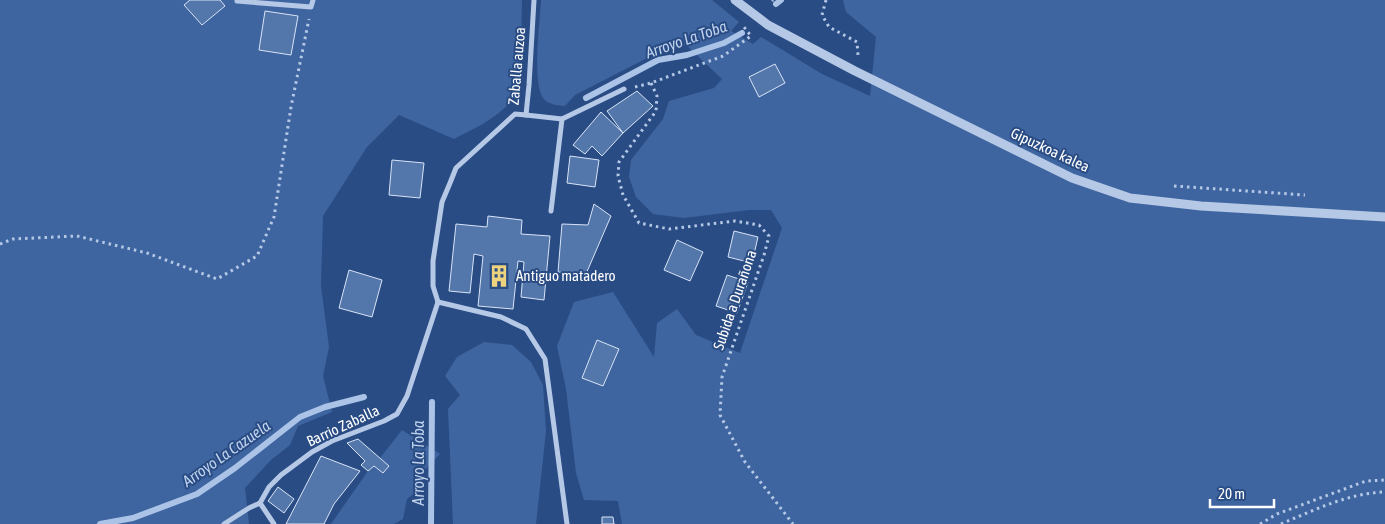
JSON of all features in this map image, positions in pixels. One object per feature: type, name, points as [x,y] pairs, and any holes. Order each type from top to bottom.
[{"type":"street","points":[[237,1],[311,8],[314,0]]},
{"type":"street","name":"Zaballa auzoa","points":[[438,302],[433,286],[436,233],[442,202],[456,168],[515,114],[526,115],[534,0]]},
{"type":"street","name":"Gipuzkoa kalea","points":[[735,0],[768,25],[855,71],[1072,178],[1130,198],[1201,206],[1385,217]]},
{"type":"street","points":[[526,115],[562,119],[624,89]]},
{"type":"street","points":[[551,211],[562,119]]},
{"type":"street","points":[[438,302],[501,317],[526,330],[545,359],[567,524]]},
{"type":"street","name":"Barrio Zaballa","points":[[224,524],[248,508],[260,503],[269,487],[281,475],[312,452],[397,414],[407,396],[438,302]]},
{"type":"street","points":[[260,503],[274,524]]},
{"type":"path","points":[[826,0],[822,15],[828,27],[857,42],[858,54],[855,71]]},
{"type":"path","points":[[0,244],[12,239],[77,236],[147,253],[217,279],[257,256],[274,217],[291,107],[311,8]]},
{"type":"path","points":[[624,89],[651,83],[723,56],[751,36],[744,27]]},
{"type":"path","points":[[849,49],[866,58]]},
{"type":"path","name":"Subida a Durañona","points":[[651,83],[657,96],[656,111],[619,162],[618,176],[623,196],[639,223],[669,229],[734,221],[759,225],[769,236],[722,378],[720,415],[745,462],[793,524]]},
{"type":"path","points":[[1168,185],[1309,195]]},
{"type":"path","points":[[1260,524],[1278,514],[1366,480],[1385,480]]},
{"type":"path","points":[[1281,524],[1318,508],[1367,492],[1385,492]]},
{"type":"shaded area","points":[[0,0],[522,0],[520,75],[516,93],[511,101],[497,115],[454,139],[399,115],[367,147],[323,216],[321,286],[329,347],[323,376],[332,412],[298,426],[290,445],[271,460],[245,488],[249,524],[0,524]]},
{"type":"shaded area","points":[[541,0],[712,0],[739,22],[731,31],[753,44],[761,37],[822,74],[870,96],[876,37],[846,12],[843,0],[1385,0],[1385,524],[622,524],[618,501],[584,500],[576,473],[566,389],[557,346],[574,302],[613,292],[654,357],[657,323],[677,309],[696,335],[740,353],[782,228],[771,210],[749,210],[684,218],[653,214],[636,197],[629,177],[631,160],[663,119],[669,101],[714,88],[722,79],[686,45],[655,54],[575,95],[565,106],[550,103],[543,98],[538,79]]},
{"type":"shaded area","points":[[484,342],[512,345],[531,362],[543,385],[546,431],[536,524],[453,524],[448,409],[460,395],[445,376],[457,357]]},
{"type":"shaded area","points":[[402,430],[440,454],[419,476],[424,486],[407,499],[403,519],[394,524],[331,524],[368,471],[374,466],[383,473],[389,466],[380,458]]},
{"type":"building","points":[[190,0],[220,0],[225,6],[202,25],[184,5]]},
{"type":"building","points":[[265,11],[298,16],[291,55],[259,50]]},
{"type":"building","points":[[775,64],[785,83],[759,97],[749,77]]},
{"type":"building","points":[[637,91],[653,106],[623,133],[607,111]]},
{"type":"building","points":[[601,112],[623,133],[602,156],[592,146],[585,154],[573,145]]},
{"type":"building","points":[[570,156],[599,160],[595,187],[567,183]]},
{"type":"building","points":[[392,160],[424,163],[420,198],[389,195]]},
{"type":"building","points":[[594,204],[611,216],[586,274],[558,272],[562,224],[588,225]]},
{"type":"building","name":"Antiguo matadero","points":[[488,216],[522,220],[521,234],[550,236],[544,300],[521,297],[524,262],[518,261],[513,309],[478,306],[483,256],[474,254],[470,293],[449,291],[456,224],[487,227]]},
{"type":"building","points":[[734,231],[758,237],[752,263],[728,257]]},
{"type":"building","points":[[677,240],[703,252],[690,281],[664,270]]},
{"type":"building","points":[[349,270],[382,280],[372,317],[339,308]]},
{"type":"building","points":[[727,275],[748,282],[737,313],[716,306]]},
{"type":"building","points":[[597,340],[619,349],[603,386],[582,378]]},
{"type":"building","points":[[358,439],[389,466],[383,473],[374,466],[368,471],[361,465],[365,461],[347,443]]},
{"type":"building","points":[[321,456],[360,471],[334,504],[324,524],[286,524]]},
{"type":"building","points":[[278,487],[294,499],[284,513],[268,501]]},
{"type":"building","points":[[602,517],[613,517],[614,524],[602,524]]},
{"type":"waterway","points":[[776,4],[781,0]]},
{"type":"waterway","name":"Arroyo La Toba","points":[[586,98],[658,60],[687,55],[724,43],[742,33]]},
{"type":"waterway","name":"Arroyo La Cazuela","points":[[100,524],[133,518],[197,494],[235,468],[300,417],[325,407],[364,397]]},
{"type":"waterway","name":"Arroyo La Toba","points":[[431,524],[432,402]]},
{"type":"place","name":"Antiguo matadero","points":[[499,276]]}]
